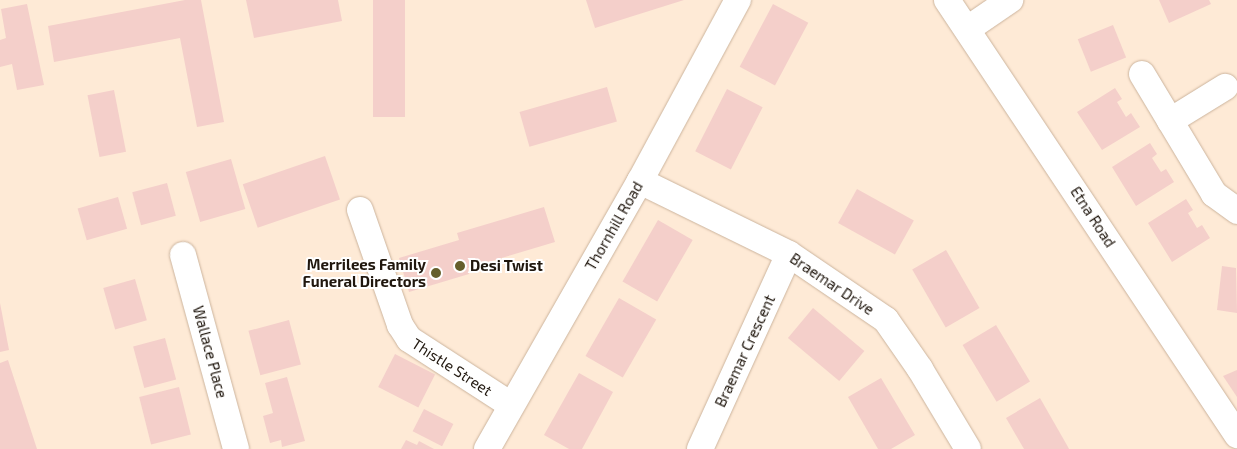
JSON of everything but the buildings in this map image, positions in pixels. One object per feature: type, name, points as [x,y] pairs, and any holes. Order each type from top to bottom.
[{"type":"street","name":"Thornhill Road","points":[[487,449],[640,181],[738,0]]},
{"type":"street","name":"Etna Road","points":[[948,0],[969,28],[1237,435]]},
{"type":"street","points":[[969,28],[1010,0]]},
{"type":"street","points":[[1142,74],[1214,194],[1237,211]]},
{"type":"street","points":[[1170,121],[1225,87]]},
{"type":"street","name":"Braemar Drive","points":[[640,181],[789,254],[886,320],[920,369],[968,449]]},
{"type":"street","name":"Thistle Street","points":[[360,210],[400,325],[409,339],[511,405]]},
{"type":"street","name":"Braemar Crescent","points":[[700,449],[789,254]]},
{"type":"street","name":"Wallace Place","points":[[183,255],[236,449]]},
{"type":"place","name":"Desi Twist","points":[[460,266]]},
{"type":"place","name":"Merrilees Family Funeral Directors","points":[[436,273]]}]
